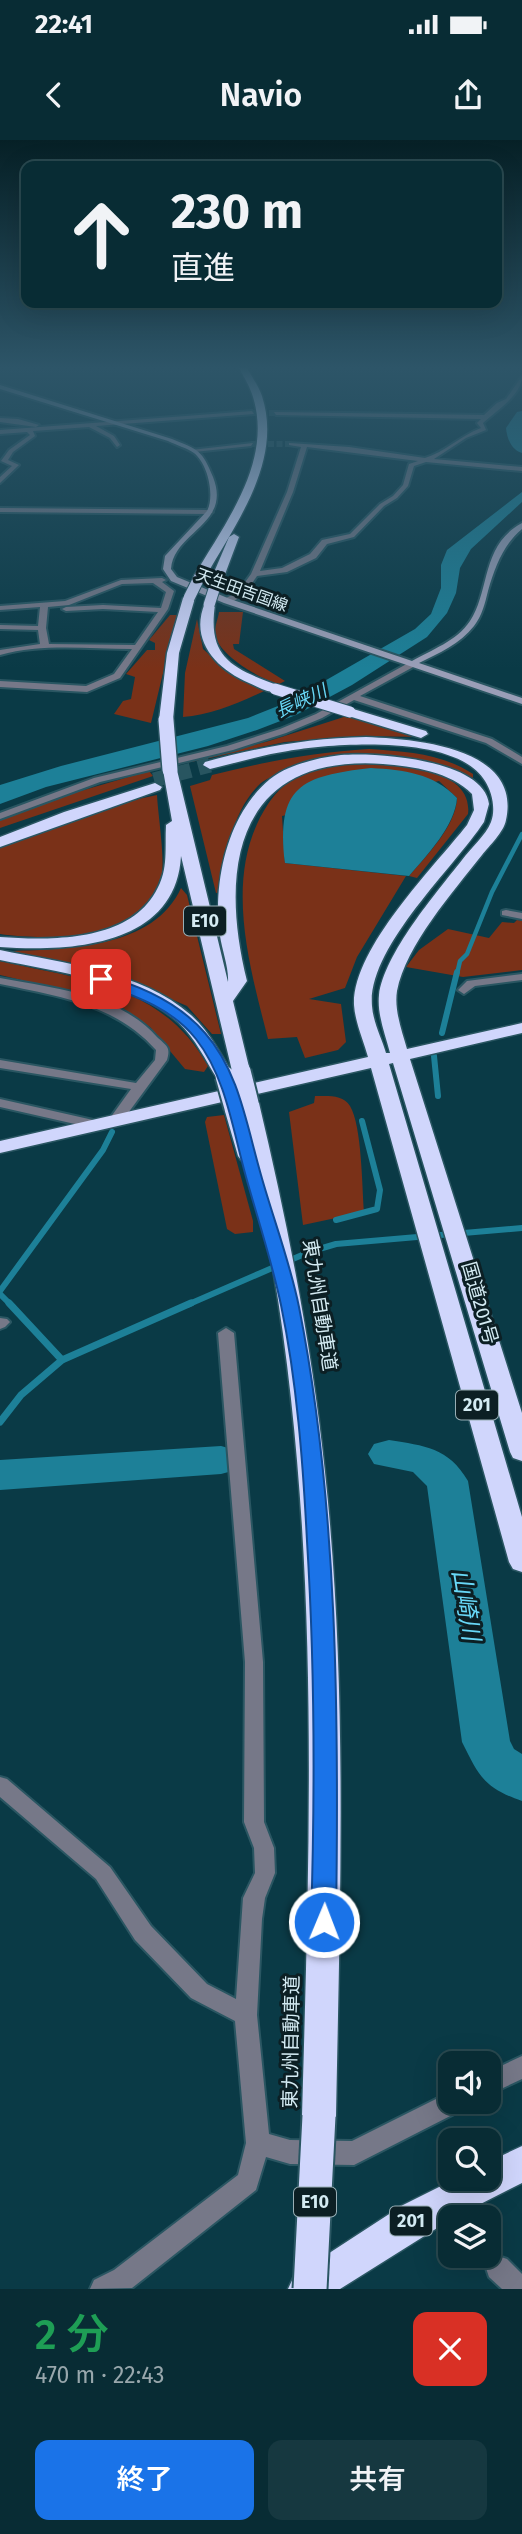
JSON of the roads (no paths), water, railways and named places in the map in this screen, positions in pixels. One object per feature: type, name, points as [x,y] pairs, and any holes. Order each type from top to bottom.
[{"type":"highway","name":"E10","points":[[233,1073],[224,1000],[174,797],[166,720],[173,653],[189,598],[256,468]]},
{"type":"highway","points":[[251,481],[209,605],[205,633],[211,651],[243,675],[275,689],[450,743],[469,750],[497,768]]},
{"type":"highway","name":"国道201号","points":[[522,1452],[388,1008],[391,975],[416,934],[505,811],[508,783],[497,768],[447,748],[386,740],[314,743],[255,753],[210,768],[301,751],[358,746],[409,748],[449,756],[483,774],[491,790],[487,807],[394,930],[368,972],[363,1006],[522,1562]]},
{"type":"highway","points":[[224,1000],[238,981],[227,928],[230,879],[235,852],[243,824],[254,804],[276,781],[291,772],[331,761],[401,761],[436,769],[465,781],[482,798],[479,818]]},
{"type":"highway","points":[[0,833],[154,784],[0,842]]},
{"type":"highway","points":[[0,942],[41,945],[81,941],[120,930],[149,912],[165,892],[172,874],[174,797]]},
{"type":"highway","points":[[0,955],[90,976],[156,1000],[183,1019],[233,1073]]},
{"type":"highway","points":[[0,1147],[522,1028]]},
{"type":"highway","name":"東九州自動車道","points":[[233,1073],[272,1224],[289,1303],[300,1364],[313,1473],[322,1619],[326,1811],[319,2116],[308,2289]]},
{"type":"highway","name":"201","points":[[308,2289],[416,2218],[522,2164]]},
{"type":"main road","points":[[207,468],[215,490],[215,502],[211,512]]},
{"type":"main road","name":"天生田吉国線","points":[[211,512],[168,558],[167,569],[174,579],[227,601],[522,701]]},
{"type":"main road","points":[[412,664],[461,637],[472,624],[492,561],[501,544],[522,524]]},
{"type":"street","points":[[0,481],[13,468]]},
{"type":"street","points":[[227,601],[242,594],[255,574],[290,492],[297,468]]},
{"type":"street","points":[[255,574],[284,570],[313,556],[325,542],[352,536],[406,485],[410,468]]},
{"type":"street","points":[[0,510],[211,512]]},
{"type":"street","points":[[43,608],[76,600],[121,582],[174,579]]},
{"type":"street","points":[[0,684],[87,689],[117,676],[163,610],[170,591],[155,580]]},
{"type":"street","points":[[0,608],[103,607],[163,610]]},
{"type":"street","points":[[43,608],[45,647]]},
{"type":"street","points":[[0,627],[42,628]]},
{"type":"street","points":[[0,653],[6,649],[45,647],[137,647]]},
{"type":"street","points":[[0,816],[97,780],[230,748],[283,732],[412,664]]},
{"type":"street","points":[[353,697],[489,741],[522,761]]},
{"type":"street","points":[[506,914],[522,916]]},
{"type":"street","points":[[464,990],[471,983],[522,977]]},
{"type":"street","points":[[0,981],[89,1000],[120,1014],[151,1034],[162,1049],[161,1060],[106,1123],[0,1103]]},
{"type":"street","points":[[0,1065],[139,1087]]},
{"type":"street","points":[[103,2289],[123,2279],[248,2182],[258,2143],[246,2015],[251,1919],[254,1898],[265,1873],[264,1848],[254,1822],[254,1661],[226,1333]]},
{"type":"street","points":[[0,1785],[103,1873],[143,1933],[199,1992],[246,2015]]},
{"type":"street","points":[[501,2078],[522,2067]]},
{"type":"street","points":[[258,2143],[290,2152],[354,2153],[438,2110]]},
{"type":"street","points":[[498,2268],[520,2289]]},
{"type":"water","name":"長峡川","points":[[522,492],[522,502],[471,549],[460,568],[456,593],[447,613],[427,637],[352,685],[296,715],[257,730],[208,746],[46,787],[0,804],[0,785],[61,766],[248,718],[288,702],[415,629],[431,614],[441,588],[441,565],[447,550]]},
{"type":"water","points":[[371,768],[417,774],[438,783],[457,798],[446,829],[409,876],[285,863],[285,817],[290,801],[298,790],[327,775]]},
{"type":"waterway","points":[[457,974],[460,961],[467,954],[492,892],[522,834]]},
{"type":"waterway","points":[[442,1033],[457,972]]},
{"type":"waterway","points":[[434,1056],[438,1096]]},
{"type":"waterway","points":[[336,1220],[377,1209],[380,1190],[362,1121]]},
{"type":"waterway","points":[[0,1291],[103,1150],[112,1132]]},
{"type":"waterway","points":[[187,1305],[309,1252],[336,1244],[522,1228]]},
{"type":"waterway","points":[[0,1294],[9,1303]]},
{"type":"waterway","points":[[9,1303],[62,1360]]},
{"type":"waterway","points":[[62,1360],[191,1303]]},
{"type":"waterway","points":[[0,1422],[21,1395],[62,1360]]},
{"type":"waterway","name":"山崎川","points":[[389,1454],[425,1460],[447,1481],[486,1742],[497,1763],[522,1780]]},
{"type":"waterway","name":"山崎川","points":[[0,1475],[221,1460]]},
{"type":"tunnel","points":[[154,780],[210,765]]}]
